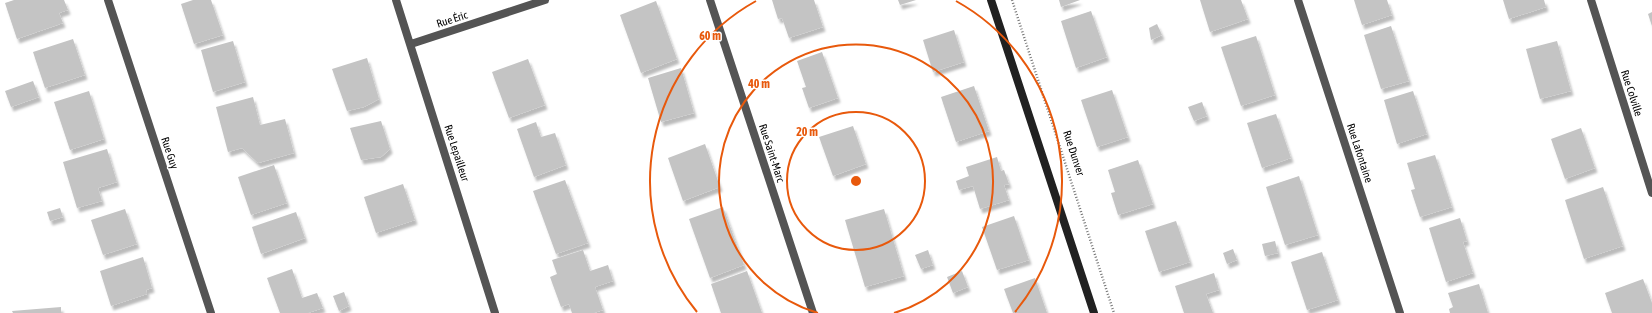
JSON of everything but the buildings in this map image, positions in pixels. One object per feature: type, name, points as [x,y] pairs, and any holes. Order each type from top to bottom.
[{"type":"street","name":"Rue Guy","points":[[108,0],[211,313]]},
{"type":"street","name":"Rue Lepailleur","points":[[396,0],[494,313]]},
{"type":"street","name":"Rue Éric","points":[[411,44],[545,0]]},
{"type":"street","name":"Rue Saint-Marc","points":[[710,0],[813,313]]},
{"type":"street","points":[[991,0],[1094,313]]},
{"type":"street","name":"Rue Lafontaine","points":[[1298,0],[1400,313]]},
{"type":"street","name":"Rue Colville","points":[[1591,0],[1652,193]]},
{"type":"path","name":"Rue Dunver","points":[[1012,0],[1114,313]]}]
